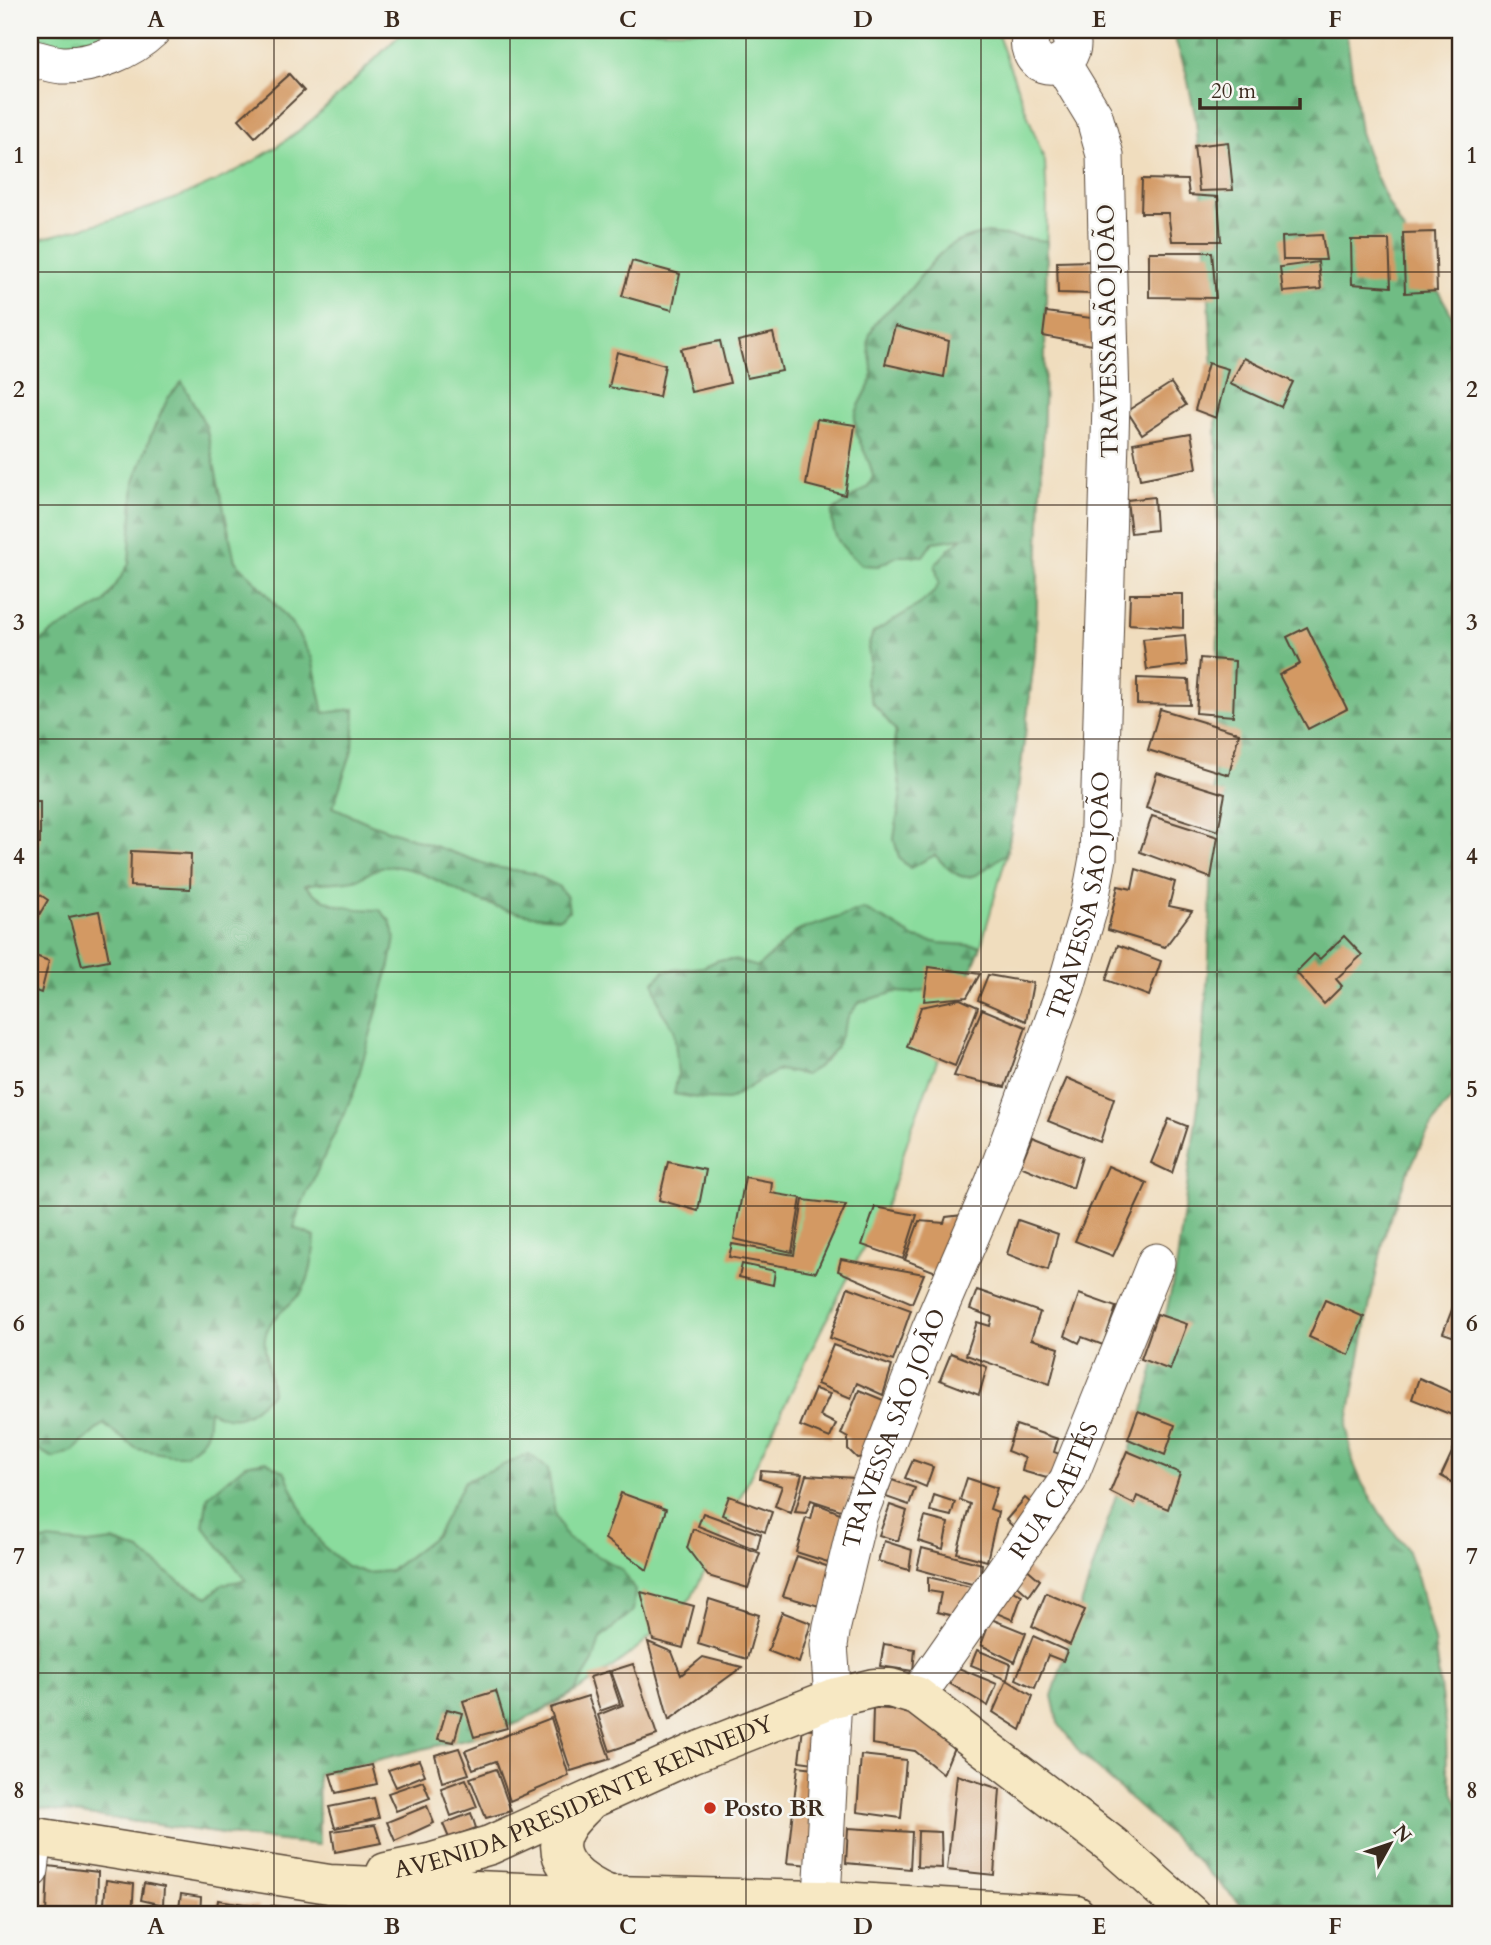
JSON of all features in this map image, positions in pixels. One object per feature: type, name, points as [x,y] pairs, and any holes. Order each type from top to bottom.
[{"type":"main road","name":"AVENIDA PRESIDENTE KENNEDY","points":[[329,1884],[433,1862],[490,1845],[691,1754],[833,1698],[874,1688],[903,1691],[917,1696],[1112,1845],[1191,1915]]},
{"type":"main road","points":[[589,1802],[564,1830],[560,1849],[573,1874],[608,1895]]},
{"type":"main road","name":"AVENIDA PRESIDENTE KENNEDY","points":[[31,1848],[329,1884],[608,1895],[822,1908],[1057,1915]]},
{"type":"street","points":[[30,58],[62,65],[85,62],[127,48],[152,30]]},
{"type":"street","points":[[1034,30],[1029,39],[1033,56],[1043,64],[1050,65],[1064,46]]},
{"type":"street","name":"TRAVESSA SÃO JOÃO","points":[[833,1698],[829,1645],[858,1517],[930,1330],[994,1182],[1066,987],[1088,911],[1098,858],[1111,403],[1105,155],[1094,116],[1080,90],[1064,46]]},
{"type":"street","name":"RUA CAETÉS","points":[[917,1696],[1068,1480],[1156,1262]]},
{"type":"street","points":[[822,1908],[833,1698]]},
{"type":"green space","points":[[30,30],[123,30],[90,47],[30,48]]},
{"type":"green space","points":[[405,30],[996,30],[1045,162],[1047,206],[1044,408],[1035,653],[1007,853],[981,946],[913,1124],[889,1198],[819,1334],[692,1597],[634,1651],[590,1683],[520,1722],[486,1734],[318,1774],[319,1845],[30,1807],[30,241],[142,210],[179,197],[250,164],[313,119]]},
{"type":"green space","points":[[1172,30],[1346,30],[1360,132],[1374,172],[1388,203],[1461,331],[1461,1088],[1442,1110],[1424,1139],[1386,1229],[1347,1427],[1352,1460],[1362,1483],[1385,1521],[1407,1549],[1434,1641],[1446,1731],[1447,1767],[1453,1792],[1461,1809],[1461,1915],[1251,1915],[1180,1844],[1081,1754],[1058,1723],[1052,1696],[1146,1401],[1176,1269],[1199,1098],[1209,958],[1219,600],[1216,418],[1196,120],[1186,72]]},
{"type":"green space","points":[[988,233],[1047,241],[1035,653],[1007,853],[978,873],[963,877],[955,874],[935,855],[910,868],[899,858],[894,839],[901,793],[894,743],[896,731],[872,702],[865,680],[870,663],[868,647],[873,633],[933,593],[939,583],[935,565],[963,538],[933,542],[923,556],[897,556],[878,566],[862,565],[849,554],[836,536],[832,512],[868,486],[873,477],[855,427],[855,420],[872,376],[868,344],[873,327],[948,247],[958,241]]},
{"type":"green space","points":[[182,382],[206,426],[235,561],[293,625],[312,658],[324,713],[355,709],[353,748],[333,807],[371,824],[494,867],[532,873],[558,886],[567,897],[569,911],[560,918],[514,912],[470,897],[406,868],[380,868],[354,880],[305,885],[321,898],[339,905],[380,910],[390,921],[395,938],[390,965],[354,1092],[300,1208],[294,1228],[315,1237],[313,1258],[302,1291],[267,1330],[265,1352],[272,1393],[250,1412],[236,1417],[219,1415],[209,1410],[207,1432],[200,1443],[185,1455],[137,1449],[103,1424],[73,1451],[54,1458],[40,1451],[30,1441],[30,649],[53,632],[105,602],[129,564],[134,482],[168,398]]},
{"type":"green space","points":[[863,909],[915,938],[981,946],[967,981],[911,993],[896,992],[860,1002],[849,1015],[836,1048],[818,1067],[805,1075],[779,1070],[728,1100],[674,1094],[678,1074],[674,1029],[661,1010],[654,982],[664,971],[703,967],[718,960],[735,960],[758,967],[797,931]]},
{"type":"green space","points":[[529,1454],[548,1469],[555,1515],[567,1538],[622,1570],[635,1590],[633,1611],[600,1639],[593,1662],[575,1691],[520,1722],[486,1734],[318,1774],[319,1845],[30,1807],[30,1544],[47,1540],[88,1544],[113,1541],[140,1551],[181,1583],[208,1597],[223,1584],[246,1580],[203,1526],[208,1496],[245,1465],[266,1461],[285,1473],[308,1524],[323,1546],[347,1566],[366,1573],[390,1571],[436,1535],[465,1481]]},
{"type":"building","points":[[289,74],[304,91],[255,137],[239,119]]},
{"type":"building","points":[[1228,142],[1233,190],[1199,191],[1194,146]]},
{"type":"building","points":[[1142,179],[1187,180],[1189,195],[1218,197],[1221,241],[1172,241],[1168,213],[1141,213]]},
{"type":"building","points":[[1435,232],[1437,291],[1405,293],[1403,233]]},
{"type":"building","points":[[1322,235],[1326,260],[1283,260],[1282,237]]},
{"type":"building","points":[[1351,240],[1389,240],[1391,287],[1352,284]]},
{"type":"building","points":[[1149,252],[1212,252],[1216,298],[1149,297]]},
{"type":"building","points":[[632,261],[680,274],[672,310],[622,296]]},
{"type":"building","points":[[1092,261],[1093,294],[1058,293],[1057,262]]},
{"type":"building","points":[[1318,262],[1321,289],[1283,292],[1280,267]]},
{"type":"building","points":[[1046,312],[1099,319],[1097,346],[1043,336]]},
{"type":"building","points":[[895,326],[949,341],[944,377],[885,364]]},
{"type":"building","points":[[773,333],[782,371],[747,378],[738,341]]},
{"type":"building","points":[[720,341],[730,383],[691,392],[681,349]]},
{"type":"building","points":[[617,352],[665,365],[659,397],[609,387]]},
{"type":"building","points":[[1244,358],[1293,382],[1281,407],[1230,384]]},
{"type":"building","points":[[1208,363],[1228,369],[1216,418],[1195,410]]},
{"type":"building","points":[[1171,383],[1186,405],[1142,434],[1127,411]]},
{"type":"building","points":[[817,419],[855,425],[845,495],[806,485]]},
{"type":"building","points":[[1191,433],[1197,468],[1140,479],[1133,443]]},
{"type":"building","points":[[1154,497],[1156,530],[1131,533],[1127,500]]},
{"type":"building","points":[[1130,594],[1183,594],[1183,628],[1129,624]]},
{"type":"building","points":[[1307,627],[1347,709],[1308,729],[1279,675],[1300,664],[1287,637]]},
{"type":"building","points":[[1185,635],[1187,665],[1147,670],[1143,639]]},
{"type":"building","points":[[1200,658],[1235,661],[1233,716],[1196,713]]},
{"type":"building","points":[[1137,678],[1189,680],[1190,705],[1137,704]]},
{"type":"building","points":[[1160,709],[1239,733],[1229,775],[1148,750]]},
{"type":"building","points":[[1157,773],[1225,794],[1218,831],[1146,808]]},
{"type":"building","points":[[30,801],[40,801],[40,844],[30,844]]},
{"type":"building","points":[[1152,816],[1218,837],[1211,878],[1140,852]]},
{"type":"building","points":[[131,851],[191,854],[190,889],[130,886]]},
{"type":"building","points":[[1136,869],[1175,882],[1169,906],[1192,911],[1165,947],[1108,930],[1118,886],[1132,889]]},
{"type":"building","points":[[30,888],[48,900],[30,930]]},
{"type":"building","points":[[99,911],[109,960],[82,965],[69,917]]},
{"type":"building","points":[[1344,936],[1362,955],[1336,979],[1342,986],[1324,1004],[1296,972],[1314,954],[1320,959]]},
{"type":"building","points":[[1118,945],[1161,961],[1149,996],[1106,980]]},
{"type":"building","points":[[30,954],[49,961],[41,993],[30,989]]},
{"type":"building","points":[[929,967],[980,974],[967,997],[924,1001]]},
{"type":"building","points":[[988,975],[1033,983],[1026,1021],[978,1000]]},
{"type":"building","points":[[960,999],[978,1007],[955,1066],[907,1047],[921,1007]]},
{"type":"building","points":[[982,1009],[1026,1027],[1005,1087],[954,1076]]},
{"type":"building","points":[[1067,1078],[1114,1098],[1100,1142],[1048,1121]]},
{"type":"building","points":[[1169,1119],[1187,1126],[1172,1173],[1151,1163]]},
{"type":"building","points":[[1032,1137],[1082,1157],[1073,1188],[1020,1166]]},
{"type":"building","points":[[668,1162],[706,1170],[698,1211],[659,1200]]},
{"type":"building","points":[[1108,1166],[1147,1183],[1113,1256],[1075,1241]]},
{"type":"building","points":[[745,1177],[772,1182],[771,1193],[801,1198],[792,1252],[734,1239]]},
{"type":"building","points":[[803,1200],[846,1205],[816,1272],[729,1257],[732,1244],[794,1255]]},
{"type":"building","points":[[875,1207],[917,1215],[903,1259],[862,1245]]},
{"type":"building","points":[[963,1215],[941,1274],[905,1260],[919,1221],[944,1223],[946,1217]]},
{"type":"building","points":[[1018,1220],[1058,1234],[1048,1270],[1007,1254]]},
{"type":"building","points":[[841,1259],[924,1274],[912,1303],[838,1271]]},
{"type":"building","points":[[742,1264],[775,1271],[773,1285],[739,1277]]},
{"type":"building","points":[[848,1287],[911,1310],[893,1361],[830,1338]]},
{"type":"building","points":[[977,1290],[1040,1312],[1031,1339],[1059,1348],[1050,1384],[966,1355],[977,1322],[990,1326],[992,1317],[970,1309]]},
{"type":"building","points":[[1079,1294],[1116,1307],[1103,1345],[1082,1337],[1079,1343],[1065,1336]]},
{"type":"building","points":[[1457,1297],[1461,1299],[1461,1339],[1443,1333]]},
{"type":"building","points":[[1325,1300],[1364,1317],[1349,1355],[1309,1337]]},
{"type":"building","points":[[1157,1314],[1187,1324],[1170,1370],[1141,1359]]},
{"type":"building","points":[[833,1345],[892,1366],[883,1395],[857,1383],[851,1398],[817,1384]]},
{"type":"building","points":[[951,1353],[987,1367],[979,1395],[940,1380]]},
{"type":"building","points":[[1419,1378],[1460,1396],[1452,1415],[1412,1399]]},
{"type":"building","points":[[815,1389],[830,1394],[820,1416],[836,1424],[830,1438],[800,1426]]},
{"type":"building","points":[[859,1390],[888,1402],[863,1457],[857,1458],[848,1449],[848,1438],[841,1434]]},
{"type":"building","points":[[1138,1411],[1175,1425],[1165,1455],[1128,1439]]},
{"type":"building","points":[[1016,1425],[1058,1439],[1054,1452],[1069,1458],[1061,1482],[1022,1471],[1025,1458],[1007,1451]]},
{"type":"building","points":[[1454,1448],[1461,1452],[1461,1487],[1441,1476]]},
{"type":"building","points":[[1127,1451],[1180,1473],[1168,1509],[1137,1496],[1134,1504],[1110,1492]]},
{"type":"building","points":[[913,1460],[933,1467],[926,1487],[905,1478]]},
{"type":"building","points":[[761,1471],[802,1474],[791,1513],[775,1506],[782,1486],[760,1479]]},
{"type":"building","points":[[806,1475],[855,1478],[844,1511],[811,1500],[806,1513],[795,1512]]},
{"type":"building","points":[[967,1478],[997,1488],[990,1509],[998,1512],[987,1561],[957,1553],[970,1504],[960,1500]]},
{"type":"building","points":[[892,1480],[915,1488],[909,1505],[886,1497]]},
{"type":"building","points":[[621,1493],[666,1509],[647,1570],[605,1539]]},
{"type":"building","points":[[934,1495],[955,1502],[951,1516],[930,1511]]},
{"type":"building","points":[[729,1496],[772,1512],[765,1532],[722,1515]]},
{"type":"building","points":[[1025,1498],[1038,1509],[1019,1532],[1006,1520]]},
{"type":"building","points":[[815,1503],[845,1515],[831,1563],[796,1552],[806,1517],[811,1519]]},
{"type":"building","points":[[890,1505],[907,1511],[898,1541],[879,1535]]},
{"type":"building","points":[[703,1513],[761,1534],[757,1550],[698,1526]]},
{"type":"building","points":[[925,1517],[948,1523],[943,1549],[918,1541]]},
{"type":"building","points":[[693,1529],[760,1553],[748,1588],[708,1576],[687,1548]]},
{"type":"building","points":[[884,1541],[912,1550],[909,1570],[878,1561]]},
{"type":"building","points":[[922,1548],[982,1564],[979,1586],[917,1569]]},
{"type":"building","points":[[797,1556],[835,1569],[823,1607],[783,1596]]},
{"type":"building","points":[[1025,1567],[1040,1580],[1029,1596],[1013,1582]]},
{"type":"building","points":[[928,1577],[971,1587],[966,1619],[937,1612],[941,1593],[928,1591]]},
{"type":"building","points":[[1004,1587],[1022,1595],[1013,1620],[994,1612]]},
{"type":"building","points":[[641,1592],[694,1606],[683,1648],[653,1640]]},
{"type":"building","points":[[1046,1593],[1085,1610],[1070,1645],[1032,1626]]},
{"type":"building","points":[[709,1599],[759,1615],[747,1659],[698,1644]]},
{"type":"building","points":[[782,1612],[811,1623],[799,1663],[768,1651]]},
{"type":"building","points":[[991,1619],[1026,1633],[1015,1662],[981,1645]]},
{"type":"building","points":[[1033,1636],[1067,1651],[1063,1661],[1048,1655],[1035,1688],[1016,1679]]},
{"type":"building","points":[[648,1642],[672,1652],[681,1675],[703,1657],[742,1667],[669,1720]]},
{"type":"building","points":[[884,1644],[915,1649],[913,1671],[880,1666]]},
{"type":"building","points":[[977,1650],[1011,1664],[1007,1680],[971,1665]]},
{"type":"building","points":[[633,1664],[657,1735],[610,1751],[598,1715],[623,1705],[611,1671]]},
{"type":"building","points":[[956,1667],[997,1684],[988,1706],[949,1683]]},
{"type":"building","points":[[609,1671],[620,1704],[600,1711],[590,1677]]},
{"type":"building","points":[[1007,1680],[1033,1696],[1021,1730],[993,1712]]},
{"type":"building","points":[[496,1691],[507,1728],[474,1737],[463,1701]]},
{"type":"building","points":[[588,1696],[610,1759],[571,1771],[550,1708]]},
{"type":"building","points":[[873,1708],[921,1711],[955,1745],[943,1774],[915,1751],[872,1744]]},
{"type":"building","points":[[447,1709],[462,1713],[454,1742],[438,1739]]},
{"type":"building","points":[[551,1718],[569,1776],[510,1801],[496,1761],[473,1769],[465,1751]]},
{"type":"building","points":[[803,1728],[822,1730],[822,1764],[799,1761]]},
{"type":"building","points":[[459,1748],[469,1774],[442,1782],[435,1755]]},
{"type":"building","points":[[861,1755],[906,1760],[901,1818],[857,1812]]},
{"type":"building","points":[[419,1760],[425,1775],[396,1787],[388,1770]]},
{"type":"building","points":[[372,1765],[377,1784],[336,1793],[330,1774]]},
{"type":"building","points":[[798,1766],[823,1769],[811,1865],[787,1863]]},
{"type":"building","points":[[496,1769],[511,1811],[486,1818],[470,1778]]},
{"type":"building","points":[[957,1775],[1000,1789],[994,1875],[947,1870]]},
{"type":"building","points":[[466,1779],[477,1807],[451,1816],[441,1788]]},
{"type":"building","points":[[423,1781],[430,1798],[396,1811],[388,1793]]},
{"type":"building","points":[[374,1798],[379,1818],[335,1828],[329,1807]]},
{"type":"building","points":[[427,1806],[434,1823],[395,1841],[387,1822]]},
{"type":"building","points":[[471,1813],[476,1828],[449,1838],[443,1824]]},
{"type":"building","points":[[375,1825],[381,1843],[335,1852],[332,1831]]},
{"type":"building","points":[[848,1828],[912,1832],[910,1869],[846,1863]]},
{"type":"building","points":[[918,1831],[941,1832],[942,1868],[917,1867]]},
{"type":"building","points":[[48,1866],[98,1872],[97,1915],[46,1915]]},
{"type":"building","points":[[106,1880],[134,1884],[132,1915],[103,1915]]},
{"type":"building","points":[[144,1883],[164,1887],[163,1905],[141,1900]]},
{"type":"building","points":[[181,1894],[201,1897],[200,1915],[178,1915]]},
{"type":"building","points":[[218,1900],[259,1906],[258,1915],[216,1915]]},
{"type":"building","points":[[271,1906],[303,1909],[303,1915],[270,1915]]},
{"type":"building","points":[[309,1911],[332,1913],[332,1915],[309,1915]]},
{"type":"place","name":"Posto BR","points":[[710,1808]]}]
